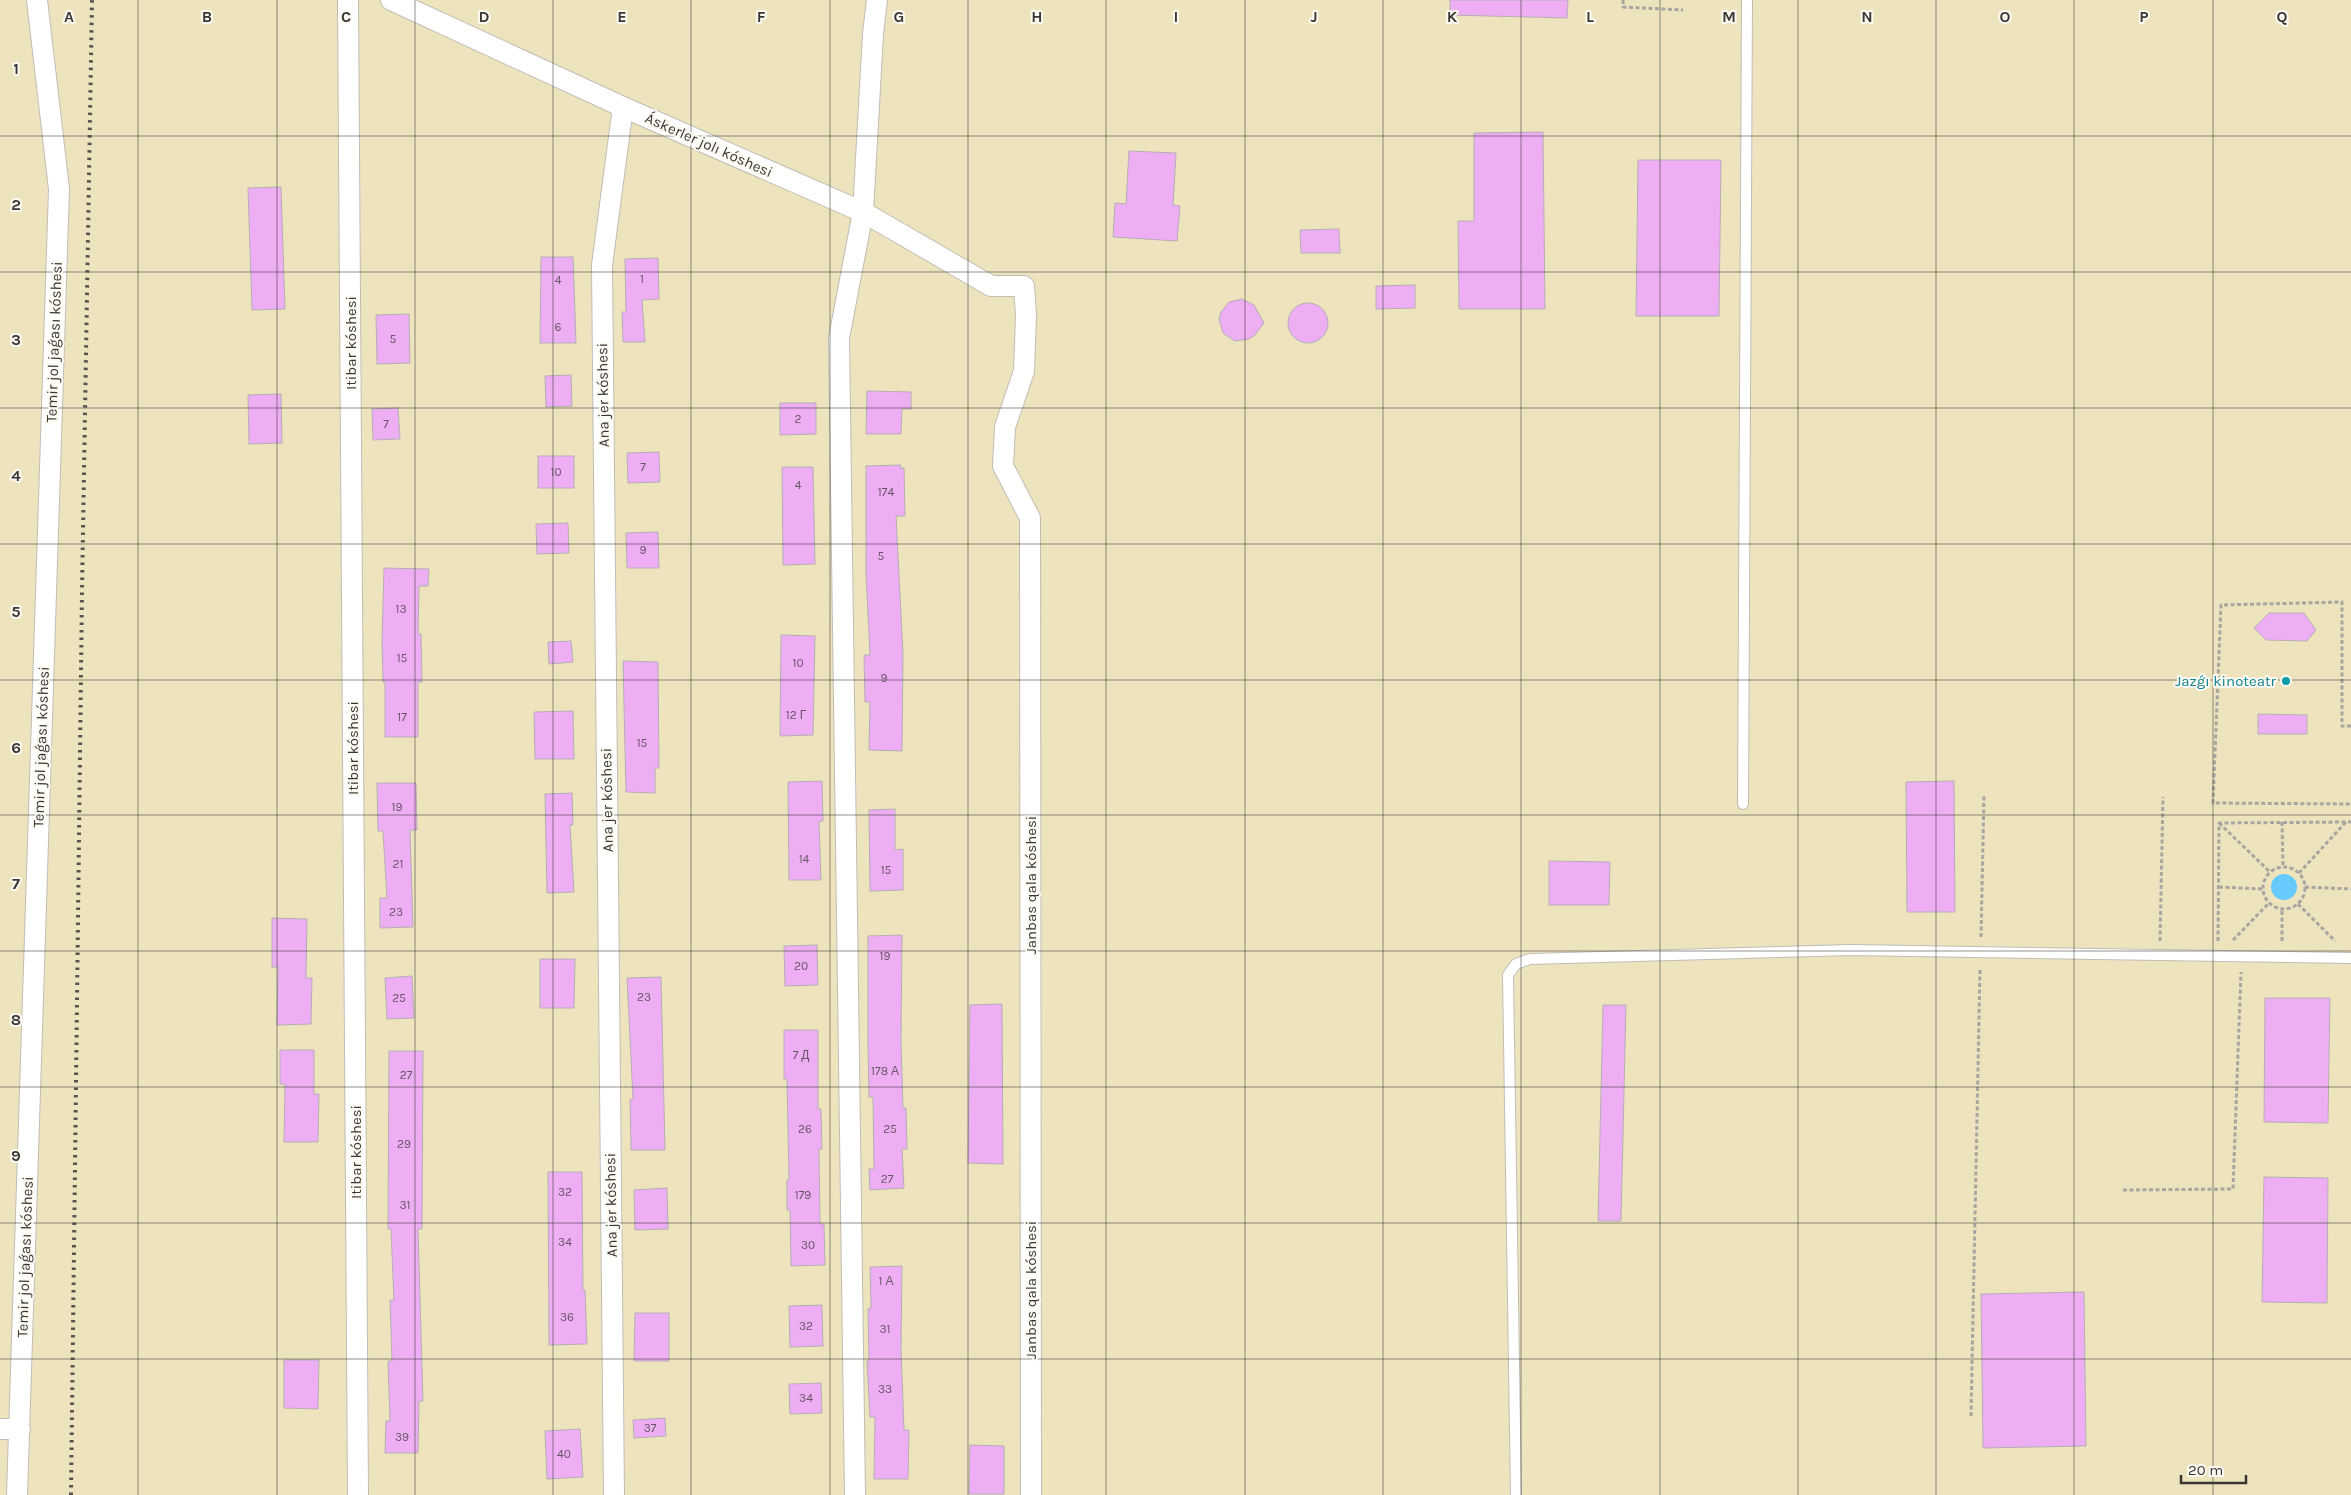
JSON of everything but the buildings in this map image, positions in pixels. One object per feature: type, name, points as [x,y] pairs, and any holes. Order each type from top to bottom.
[{"type":"street","name":"Temir jol jaǵası kóshesi","points":[[17,1495],[10,1429],[59,189],[37,0]]},
{"type":"street","name":"Itibar kóshesi","points":[[348,0],[358,1495]]},
{"type":"street","name":"Áskerler jolı kóshesi","points":[[391,0],[623,107],[863,212],[992,286],[1024,286]]},
{"type":"street","points":[[855,1495],[840,338],[863,212],[873,34],[877,0]]},
{"type":"street","name":"Ana jer kóshesi","points":[[614,1495],[602,265],[623,107]]},
{"type":"street","name":"Janbas qala kóshesi","points":[[1024,286],[1026,315],[1024,372],[1005,427],[1003,466],[1030,518],[1031,1495]]},
{"type":"lane","points":[[1742,804],[1747,0]]},
{"type":"lane","points":[[1516,1495],[1508,975],[1516,964],[1530,959],[1851,950],[2351,958]]},
{"type":"path","points":[[1623,0],[1623,7],[1683,10]]},
{"type":"path","points":[[2351,726],[2342,726],[2342,602],[2221,604],[2213,803],[2351,804]]},
{"type":"path","points":[[1970,1416],[1984,795]]},
{"type":"path","points":[[2160,955],[2162,797]]},
{"type":"path","points":[[2282,822],[2282,867]]},
{"type":"path","points":[[2219,823],[2349,822]]},
{"type":"path","points":[[2299,873],[2349,822]]},
{"type":"path","points":[[2219,823],[2270,872]]},
{"type":"path","points":[[2218,956],[2219,823]]},
{"type":"path","points":[[2282,867],[2293,869],[2299,873],[2305,887],[2303,898],[2298,904],[2292,908],[2282,909],[2269,903],[2263,889],[2264,880],[2270,872],[2282,867]]},
{"type":"path","points":[[2218,887],[2263,889]]},
{"type":"path","points":[[2305,887],[2351,889]]},
{"type":"path","points":[[2218,956],[2269,903]]},
{"type":"path","points":[[2298,904],[2338,944]]},
{"type":"path","points":[[2282,909],[2282,957]]},
{"type":"path","points":[[2123,1190],[2233,1189],[2241,957]]},
{"type":"sand","points":[[0,0],[2351,0],[2351,1495],[0,1495]]},
{"type":"water","points":[[2284,874],[2293,878],[2297,887],[2293,896],[2284,900],[2275,896],[2271,887],[2275,878]]},
{"type":"railway","points":[[71,1495],[82,590],[92,0]]},
{"type":"place","name":"Jazǵı kinoteatr","points":[[2286,681]]}]
